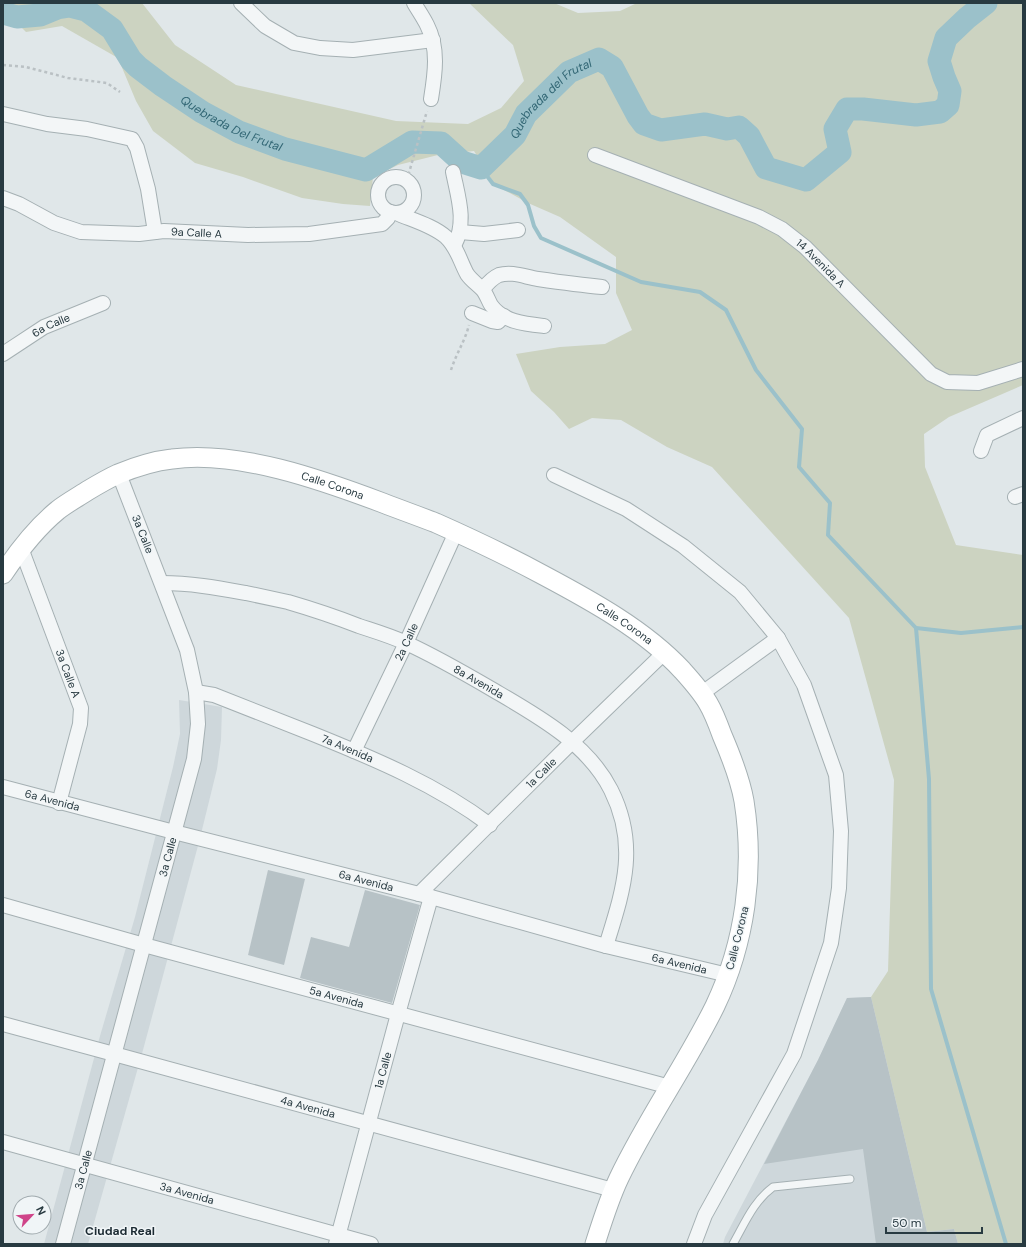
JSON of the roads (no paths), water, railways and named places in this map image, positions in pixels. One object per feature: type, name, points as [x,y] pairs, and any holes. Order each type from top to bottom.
[{"type":"street","points":[[241,3],[265,26],[294,43],[320,48],[353,50],[433,40]]},
{"type":"street","points":[[414,3],[427,25],[433,40],[435,60],[431,99]]},
{"type":"street","points":[[3,114],[47,124],[87,129],[132,139],[137,148],[148,188],[155,232]]},
{"type":"street","name":"14 Avenida A","points":[[595,155],[759,217],[782,229],[805,247],[931,374],[947,382],[978,383],[1023,369]]},
{"type":"street","points":[[453,172],[462,215],[460,232],[454,246]]},
{"type":"street","points":[[393,212],[402,212],[407,209],[414,200],[413,188],[407,178],[395,177],[385,181],[378,195],[382,205],[393,212],[433,228],[446,237],[454,246],[467,274],[483,289],[492,306],[504,316],[510,320],[544,326]]},
{"type":"street","name":"9a Calle A","points":[[3,198],[19,204],[54,223],[81,232],[139,234],[164,231],[248,235],[309,234],[382,224],[393,212]]},
{"type":"street","points":[[460,232],[484,234],[518,230]]},
{"type":"street","points":[[483,289],[494,277],[507,274],[518,274],[530,278],[602,287]]},
{"type":"street","name":"6a Calle","points":[[3,354],[44,327],[103,303]]},
{"type":"street","points":[[472,313],[498,322],[504,316]]},
{"type":"street","points":[[981,451],[987,435],[1023,418]]},
{"type":"street","name":"Calle Corona","points":[[3,574],[21,548],[60,508],[119,474],[168,460],[192,457],[224,459],[255,464],[315,479],[347,489],[456,532],[511,558],[588,599],[622,621],[664,653],[680,668],[706,700],[714,714],[736,771],[743,797],[748,835],[749,867],[746,898],[741,930],[728,975],[715,1005],[703,1029],[632,1151],[613,1190],[595,1244]]},
{"type":"street","name":"3a Calle","points":[[63,1244],[194,759],[198,724],[196,692],[187,650],[119,474]]},
{"type":"street","points":[[554,475],[626,509],[683,546],[740,592],[778,638],[804,685],[836,775],[841,831],[839,888],[831,943],[794,1054],[705,1215],[694,1244]]},
{"type":"street","name":"2a Calle","points":[[354,751],[406,643],[456,532]]},
{"type":"street","name":"3a Calle A","points":[[21,548],[81,708],[80,724],[59,803]]},
{"type":"street","name":"8a Avenida","points":[[162,583],[180,583],[220,588],[288,602],[406,643],[464,673],[521,706],[573,741],[595,765],[611,790],[621,814],[626,841],[627,866],[622,894],[606,946]]},
{"type":"street","points":[[701,694],[778,638]]},
{"type":"street","name":"1a Calle","points":[[337,1240],[398,1014],[425,896],[490,825],[573,741],[664,653]]},
{"type":"street","name":"7a Avenida","points":[[196,692],[220,697],[354,751],[422,782],[473,812],[490,825]]},
{"type":"street","name":"6a Avenida","points":[[3,787],[59,803],[425,896],[606,946],[728,975]]},
{"type":"street","name":"5a Avenida","points":[[3,905],[144,945],[670,1087]]},
{"type":"street","name":"4a Avenida","points":[[3,1024],[613,1190]]},
{"type":"street","name":"3a Avenida","points":[[3,1142],[337,1240],[371,1244]]},
{"type":"lane","points":[[733,1244],[763,1194],[773,1187],[850,1179]]},
{"type":"waterway","name":"Quebrada del Frutal","points":[[3,13],[17,17],[40,15],[57,8],[70,6],[86,10],[112,29],[131,60],[138,67],[202,112],[239,132],[285,149],[366,170],[412,142],[441,143],[462,162],[481,168],[515,135],[526,114],[569,72],[599,59],[612,67],[638,116],[644,124],[661,130],[705,124],[727,129],[739,127],[749,136],[766,168],[806,180],[840,152],[835,129],[847,109],[863,109],[916,115],[940,112],[948,105],[950,91],[939,61],[946,38],[967,18],[986,3]]},
{"type":"waterway","points":[[481,168],[493,184],[520,194],[528,205],[534,226],[541,238],[641,282],[700,292],[726,310],[756,370],[802,429],[799,467],[830,503],[828,535],[916,628],[929,779],[931,989],[1006,1244]]},
{"type":"waterway","points":[[916,628],[961,633],[1023,627]]},
{"type":"district","name":"Ciudad Real","points":[[120,1231]]},
{"type":"water label","name":"Quebrada Del Frutal","points":[[232,123]]}]
